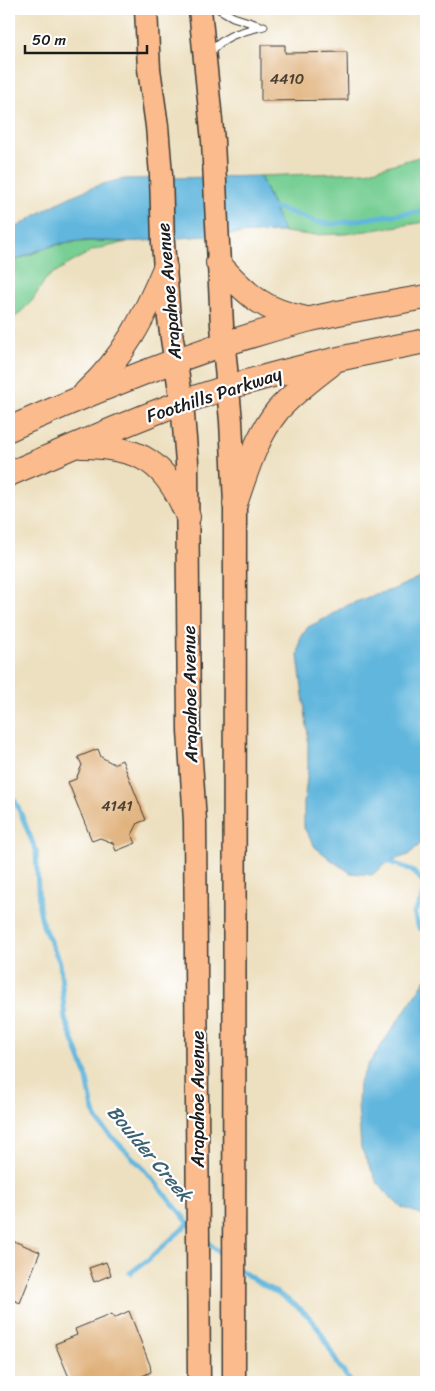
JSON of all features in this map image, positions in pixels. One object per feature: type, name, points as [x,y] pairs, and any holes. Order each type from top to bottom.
[{"type":"highway","points":[[218,263],[240,287],[259,303],[285,314],[309,319]]},
{"type":"highway","points":[[78,399],[108,370],[133,337],[148,309],[165,268]]},
{"type":"highway","points":[[9,429],[78,399],[223,344],[309,319],[426,297]]},
{"type":"highway","name":"Foothills Parkway","points":[[9,474],[182,403],[256,379],[338,359],[426,341]]},
{"type":"highway","points":[[235,504],[255,448],[271,420],[294,393],[338,359]]},
{"type":"highway","points":[[76,446],[114,448],[136,454],[154,465],[174,486],[188,517]]},
{"type":"main road","name":"Arapahoe Avenue","points":[[146,9],[149,69],[157,126],[161,175],[168,319],[182,403],[187,462],[189,731],[196,822],[199,1382]]},
{"type":"main road","name":"Arapahoe Avenue","points":[[200,9],[213,141],[218,263],[223,344],[231,421],[235,504],[234,1034],[236,1297],[234,1382]]},
{"type":"lane","points":[[204,60],[221,40],[264,26],[233,17],[219,9]]},
{"type":"green space","points":[[426,155],[426,222],[345,234],[309,235],[284,232],[260,176],[366,172]]},
{"type":"green space","points":[[90,241],[127,242],[93,250],[52,274],[45,280],[32,301],[9,323],[9,263],[54,245]]},
{"type":"water","points":[[260,176],[284,232],[134,241],[70,242],[32,253],[9,263],[9,233],[49,207],[95,187],[125,179]]},
{"type":"water","points":[[426,574],[426,839],[408,855],[388,862],[372,875],[351,873],[315,847],[304,828],[304,803],[308,770],[308,734],[298,656],[300,639],[308,627],[343,607],[392,590]]},
{"type":"water","points":[[426,979],[426,1216],[401,1207],[377,1182],[361,1148],[358,1105],[359,1083],[368,1065]]},
{"type":"building","points":[[261,45],[285,45],[285,53],[347,52],[348,100],[261,101]]},
{"type":"building","points":[[98,749],[101,757],[114,764],[122,760],[146,820],[138,823],[132,835],[136,843],[116,851],[113,843],[100,838],[92,841],[68,782],[76,779],[82,765],[78,757]]},
{"type":"building","points":[[9,1239],[40,1252],[20,1303],[9,1298]]},
{"type":"building","points":[[106,1262],[111,1275],[94,1282],[89,1268]]},
{"type":"building","points":[[129,1311],[151,1372],[138,1378],[140,1382],[71,1382],[55,1344],[77,1335],[75,1329],[112,1314],[114,1318]]},
{"type":"waterway","points":[[268,207],[284,210],[316,222],[333,224],[426,211]]},
{"type":"waterway","name":"Boulder Creek","points":[[9,794],[15,801],[36,851],[39,907],[43,926],[60,963],[65,1019],[86,1074],[96,1118],[105,1130],[146,1171],[191,1226]]},
{"type":"waterway","points":[[388,862],[400,865],[414,872],[425,886],[421,901],[414,913],[419,928],[426,931]]},
{"type":"waterway","points":[[130,1273],[149,1259],[188,1224]]},
{"type":"waterway","name":"Boulder Creek","points":[[206,1241],[228,1260]]},
{"type":"waterway","name":"Boulder Creek","points":[[240,1270],[294,1304],[314,1322],[337,1364],[351,1382]]}]
